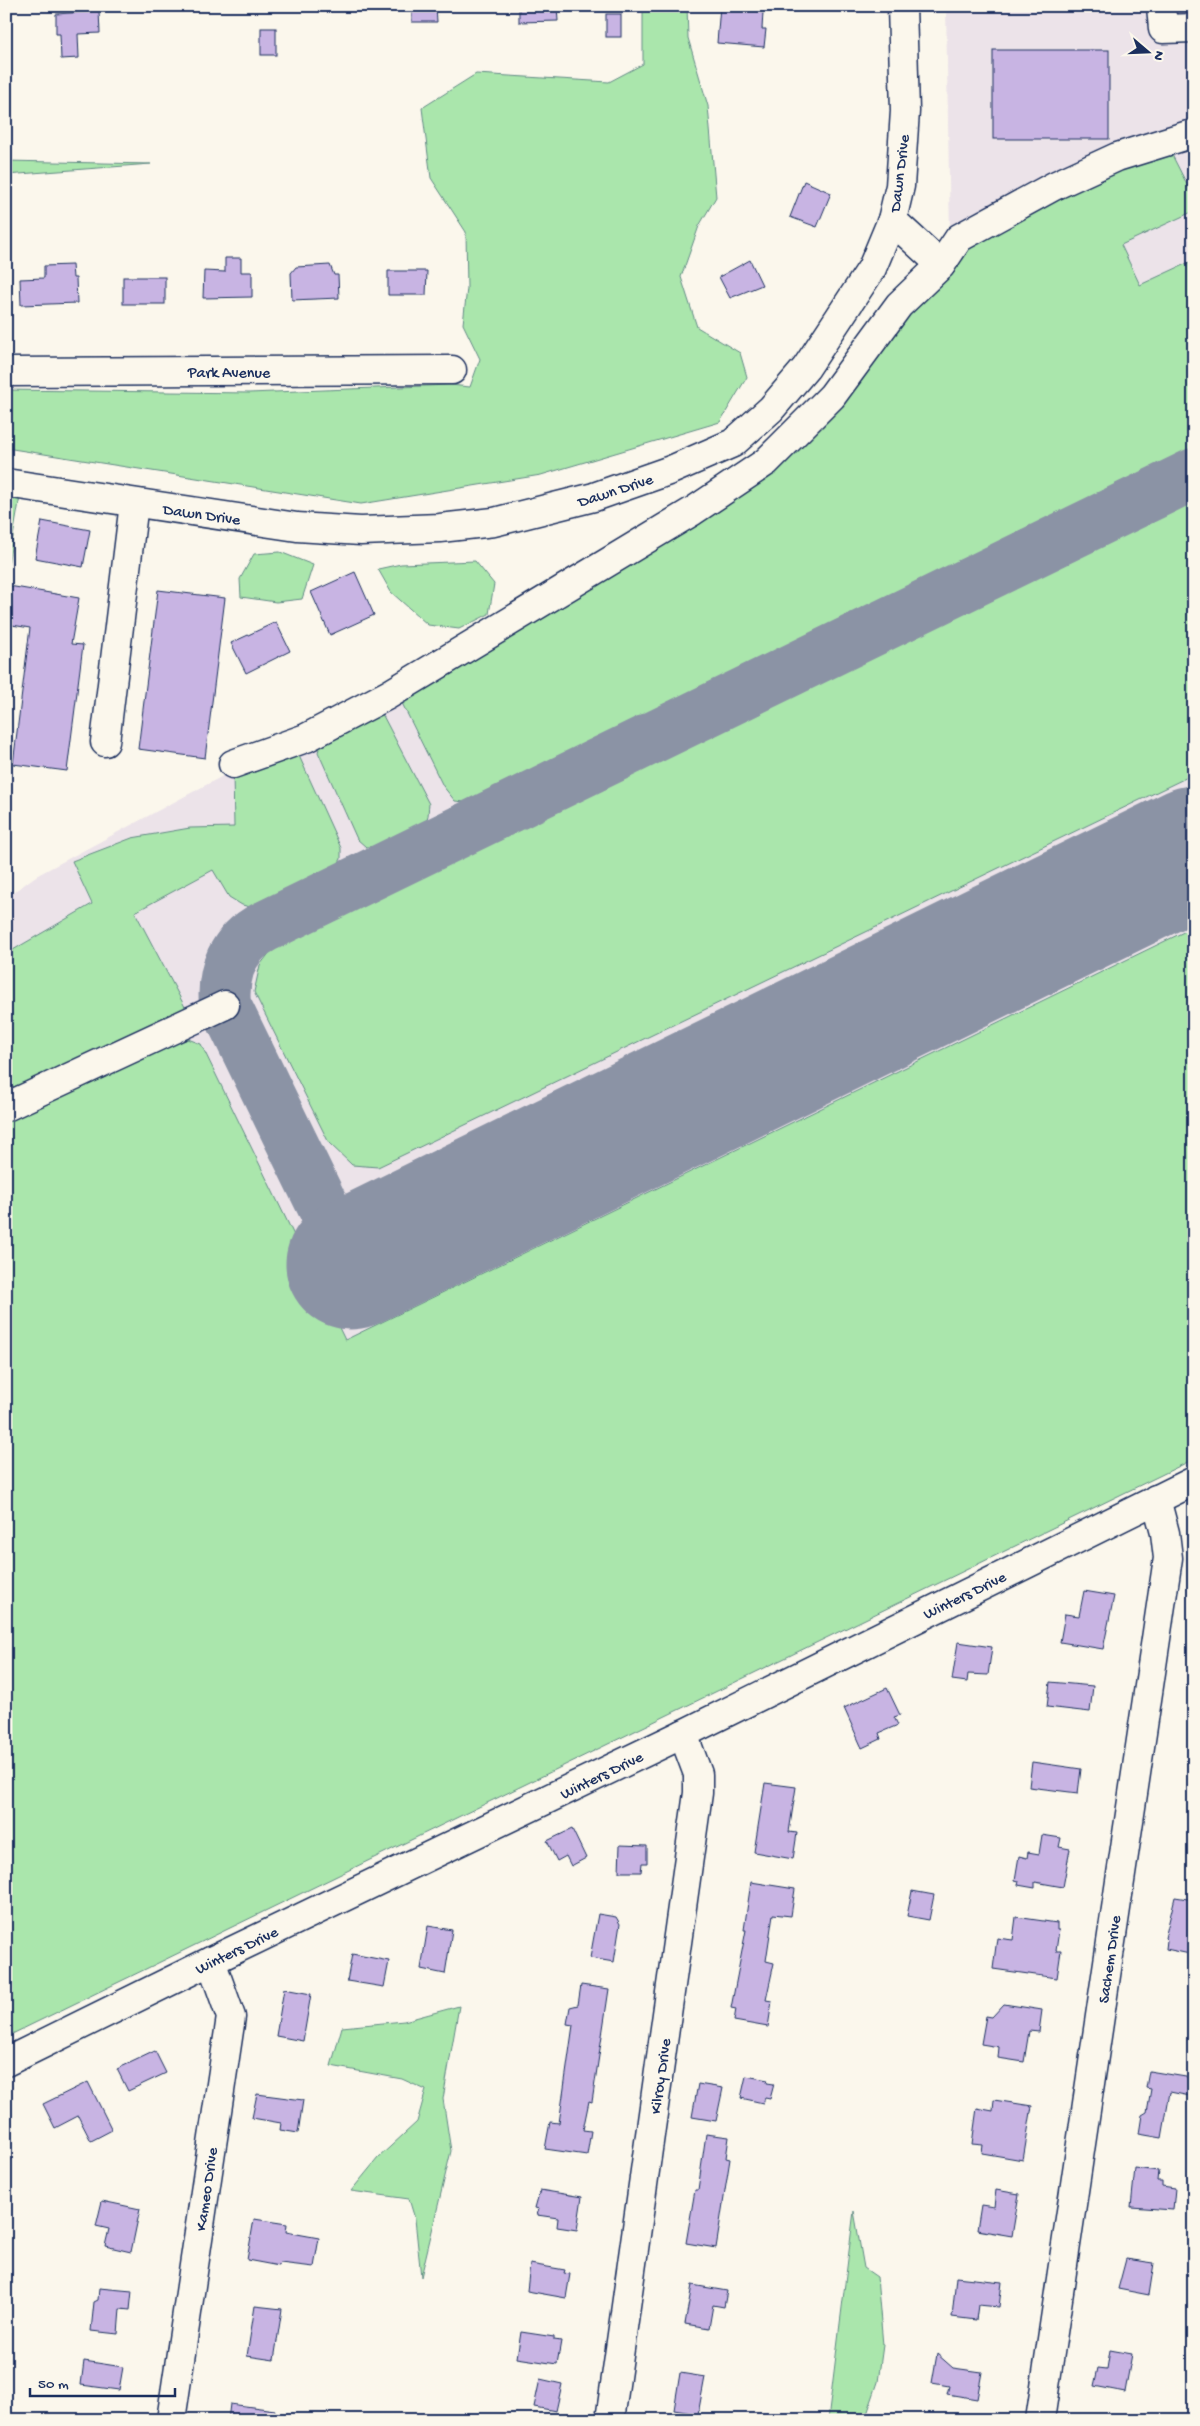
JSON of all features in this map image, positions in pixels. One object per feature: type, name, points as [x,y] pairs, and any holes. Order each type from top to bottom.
[{"type":"street","name":"Dawn Drive","points":[[6,483],[296,527],[361,532],[440,528],[521,516],[594,497],[671,470],[733,443],[771,409],[806,368],[838,323],[872,268],[892,220],[900,186],[905,111],[902,6]]},
{"type":"street","points":[[1162,18],[1194,28]]},
{"type":"street","points":[[233,764],[306,738],[388,695],[693,511],[766,462],[832,396],[900,304],[941,265],[959,238],[1054,186],[1117,157],[1188,135]]},
{"type":"street","points":[[892,220],[941,265]]},
{"type":"street","name":"Park Avenue","points":[[6,372],[452,370]]},
{"type":"street","points":[[105,742],[134,503]]},
{"type":"street","points":[[6,1107],[225,1005]]},
{"type":"street","name":"Winters Drive","points":[[6,2062],[211,1961],[683,1734],[1194,1481]]},
{"type":"street","name":"Sachem Drive","points":[[1040,2420],[1168,1558],[1165,1533],[1156,1499]]},
{"type":"street","name":"Kilroy Drive","points":[[610,2420],[698,1793],[698,1774],[683,1734]]},
{"type":"street","name":"Kameo Drive","points":[[171,2420],[231,2017],[211,1961]]},
{"type":"shaded area","points":[[946,6],[1194,6],[1194,1184],[6,1757],[6,898],[36,876],[766,485],[950,237]]},
{"type":"green space","points":[[643,6],[687,6],[688,38],[708,106],[716,197],[699,226],[681,277],[697,327],[740,353],[747,377],[720,422],[541,475],[361,504],[6,448],[6,390],[249,393],[450,385],[470,387],[480,359],[463,324],[467,288],[466,232],[431,178],[422,108],[476,74],[609,82],[643,64]]},
{"type":"green space","points":[[1169,149],[1194,198],[1194,211],[1121,245],[1140,285],[1194,260],[1194,452],[474,803],[455,801],[443,786],[401,701],[750,482],[953,258],[999,225],[1115,166]]},
{"type":"green space","points":[[6,161],[151,164],[6,175]]},
{"type":"green space","points":[[6,489],[21,491],[6,576]]},
{"type":"green space","points":[[1194,497],[1194,774],[378,1167],[352,1165],[329,1143],[254,992],[260,965],[281,938]]},
{"type":"green space","points":[[280,552],[313,565],[302,599],[276,602],[241,597],[240,579],[254,554]]},
{"type":"green space","points":[[475,561],[494,584],[489,614],[459,629],[428,625],[391,592],[378,569],[401,564]]},
{"type":"green space","points":[[379,708],[429,804],[427,819],[423,826],[409,837],[392,843],[366,847],[357,839],[318,752],[321,743]]},
{"type":"green space","points":[[295,747],[341,848],[341,859],[331,875],[259,909],[242,905],[229,897],[213,870],[135,912],[185,1007],[181,1013],[122,1043],[6,1090],[6,954],[92,904],[72,861],[132,838],[190,828],[234,827],[233,773]]},
{"type":"green space","points":[[1194,927],[1194,1459],[6,2037],[6,1120],[168,1046],[188,1039],[201,1044],[345,1340]]},
{"type":"green space","points":[[459,2006],[443,2099],[451,2151],[421,2277],[415,2219],[409,2199],[351,2191],[378,2158],[417,2122],[426,2090],[402,2079],[331,2066],[342,2027],[404,2021]]},
{"type":"green space","points":[[854,2211],[864,2268],[877,2277],[883,2345],[878,2382],[865,2420],[828,2420]]},
{"type":"building","points":[[412,6],[436,6],[437,22],[412,22]]},
{"type":"building","points":[[519,6],[557,6],[558,21],[519,22]]},
{"type":"building","points":[[720,6],[743,6],[743,10],[763,12],[762,29],[766,29],[764,47],[717,43]]},
{"type":"building","points":[[99,11],[100,33],[78,34],[79,58],[61,59],[60,34],[56,34],[56,14]]},
{"type":"building","points":[[606,14],[621,14],[621,37],[606,37]]},
{"type":"building","points":[[261,28],[276,28],[276,55],[261,55]]},
{"type":"building","points":[[993,50],[1109,50],[1109,139],[993,139]]},
{"type":"building","points":[[804,181],[831,193],[817,227],[790,217]]},
{"type":"building","points":[[225,258],[241,258],[241,272],[252,272],[252,297],[203,298],[204,271],[225,272]]},
{"type":"building","points":[[750,260],[762,285],[730,298],[719,277]]},
{"type":"building","points":[[72,265],[73,278],[76,278],[77,303],[21,305],[20,279],[44,278],[44,266]]},
{"type":"building","points":[[330,265],[334,275],[338,275],[339,298],[292,300],[291,273],[296,267]]},
{"type":"building","points":[[388,271],[427,271],[426,295],[388,295]]},
{"type":"building","points":[[123,277],[165,277],[165,304],[123,304]]},
{"type":"building","points":[[42,521],[90,530],[83,567],[35,558]]},
{"type":"building","points":[[355,572],[374,615],[330,635],[311,592]]},
{"type":"building","points":[[9,586],[79,598],[71,644],[83,645],[67,771],[13,764],[30,628],[6,624]]},
{"type":"building","points":[[158,590],[225,598],[205,758],[138,749]]},
{"type":"building","points":[[276,622],[290,651],[246,673],[231,643]]},
{"type":"building","points":[[1084,1591],[1114,1596],[1103,1649],[1060,1642],[1065,1614],[1079,1616]]},
{"type":"building","points":[[958,1642],[992,1647],[988,1675],[968,1674],[967,1682],[952,1680]]},
{"type":"building","points":[[1050,1682],[1093,1686],[1090,1712],[1047,1707]]},
{"type":"building","points":[[887,1688],[900,1715],[894,1717],[898,1725],[879,1733],[881,1739],[862,1748],[844,1708]]},
{"type":"building","points":[[1032,1762],[1081,1769],[1078,1793],[1029,1787]]},
{"type":"building","points":[[765,1783],[796,1787],[789,1832],[797,1833],[793,1859],[754,1852]]},
{"type":"building","points":[[572,1829],[586,1858],[571,1866],[566,1856],[557,1861],[547,1841]]},
{"type":"building","points":[[1042,1835],[1061,1838],[1059,1847],[1070,1849],[1063,1887],[1035,1882],[1035,1888],[1018,1885],[1019,1881],[1015,1880],[1019,1856],[1027,1858],[1028,1852],[1039,1854]]},
{"type":"building","points":[[620,1845],[647,1846],[647,1863],[642,1863],[641,1872],[619,1872]]},
{"type":"building","points":[[751,1882],[795,1889],[791,1916],[773,1914],[766,1961],[774,1963],[766,2000],[772,2001],[768,2027],[734,2021],[736,2009],[731,2008],[746,1930],[744,1930]]},
{"type":"building","points":[[912,1891],[934,1895],[929,1920],[907,1916]]},
{"type":"building","points":[[1175,1897],[1194,1900],[1194,1932],[1190,1954],[1166,1949],[1167,1940],[1165,1938]]},
{"type":"building","points":[[598,1914],[616,1917],[620,1924],[614,1962],[590,1958]]},
{"type":"building","points":[[1016,1917],[1057,1923],[1057,1930],[1059,1930],[1056,1951],[1061,1951],[1057,1978],[993,1969],[997,1938],[1013,1940]]},
{"type":"building","points":[[428,1926],[452,1930],[445,1974],[421,1969]]},
{"type":"building","points":[[352,1954],[389,1961],[384,1987],[347,1981]]},
{"type":"building","points":[[581,1985],[609,1989],[592,2102],[589,2101],[583,2130],[591,2131],[587,2155],[545,2149],[550,2122],[559,2123],[573,2025],[567,2024],[570,2007],[578,2005]]},
{"type":"building","points":[[284,1989],[311,1994],[303,2041],[276,2036]]},
{"type":"building","points":[[1004,2004],[1042,2010],[1039,2032],[1029,2031],[1024,2062],[998,2058],[999,2047],[981,2044],[986,2016],[992,2017]]},
{"type":"building","points":[[155,2051],[166,2073],[128,2091],[117,2069]]},
{"type":"building","points":[[1149,2071],[1192,2078],[1190,2096],[1170,2092],[1162,2138],[1139,2134],[1142,2115],[1147,2112],[1151,2089],[1146,2088]]},
{"type":"building","points":[[746,2076],[768,2080],[767,2083],[774,2084],[770,2099],[765,2098],[763,2103],[741,2098]]},
{"type":"building","points":[[88,2082],[112,2130],[91,2141],[78,2116],[55,2128],[43,2104]]},
{"type":"building","points":[[698,2084],[723,2088],[716,2121],[692,2117]]},
{"type":"building","points":[[257,2094],[303,2100],[298,2133],[280,2130],[281,2123],[252,2118]]},
{"type":"building","points":[[994,2100],[1032,2106],[1023,2160],[982,2153],[983,2145],[972,2144],[977,2108],[993,2111]]},
{"type":"building","points":[[706,2134],[729,2137],[726,2158],[730,2159],[716,2248],[686,2243],[695,2190],[698,2190]]},
{"type":"building","points":[[1135,2168],[1158,2171],[1157,2181],[1162,2181],[1162,2186],[1175,2188],[1173,2210],[1131,2207]]},
{"type":"building","points":[[540,2190],[582,2197],[577,2230],[557,2227],[558,2218],[537,2215],[539,2209],[535,2208]]},
{"type":"building","points":[[996,2190],[1019,2194],[1012,2236],[977,2230],[981,2205],[994,2207]]},
{"type":"building","points":[[102,2201],[140,2209],[131,2252],[105,2246],[109,2229],[96,2226]]},
{"type":"building","points":[[254,2219],[287,2224],[286,2232],[319,2238],[314,2267],[280,2263],[279,2266],[247,2260]]},
{"type":"building","points":[[1126,2259],[1154,2263],[1149,2295],[1118,2289]]},
{"type":"building","points":[[530,2264],[565,2270],[564,2273],[570,2274],[566,2298],[527,2291]]},
{"type":"building","points":[[956,2277],[1002,2282],[999,2307],[978,2305],[976,2320],[952,2317]]},
{"type":"building","points":[[692,2285],[727,2291],[724,2307],[713,2305],[709,2328],[685,2324]]},
{"type":"building","points":[[99,2288],[132,2291],[130,2310],[120,2309],[118,2334],[91,2331],[94,2302],[98,2300]]},
{"type":"building","points":[[255,2306],[282,2309],[274,2360],[247,2356]]},
{"type":"building","points":[[521,2332],[554,2337],[554,2340],[561,2341],[557,2364],[517,2358]]},
{"type":"building","points":[[1110,2350],[1132,2354],[1125,2392],[1094,2386],[1098,2368],[1107,2369]]},
{"type":"building","points":[[937,2354],[953,2368],[982,2372],[977,2399],[947,2394],[949,2386],[932,2383]]},
{"type":"building","points":[[84,2361],[123,2367],[119,2390],[81,2385]]},
{"type":"building","points":[[680,2373],[705,2377],[698,2414],[674,2410]]},
{"type":"building","points":[[540,2379],[562,2384],[556,2411],[534,2407]]},
{"type":"building","points":[[230,2404],[275,2410],[274,2420],[228,2420]]},
{"type":"taxiway","points":[[351,1264],[225,1005],[225,981],[228,970],[237,950],[244,941],[264,927],[1194,474]]},
{"type":"runway","points":[[351,1264],[1194,851]]}]
